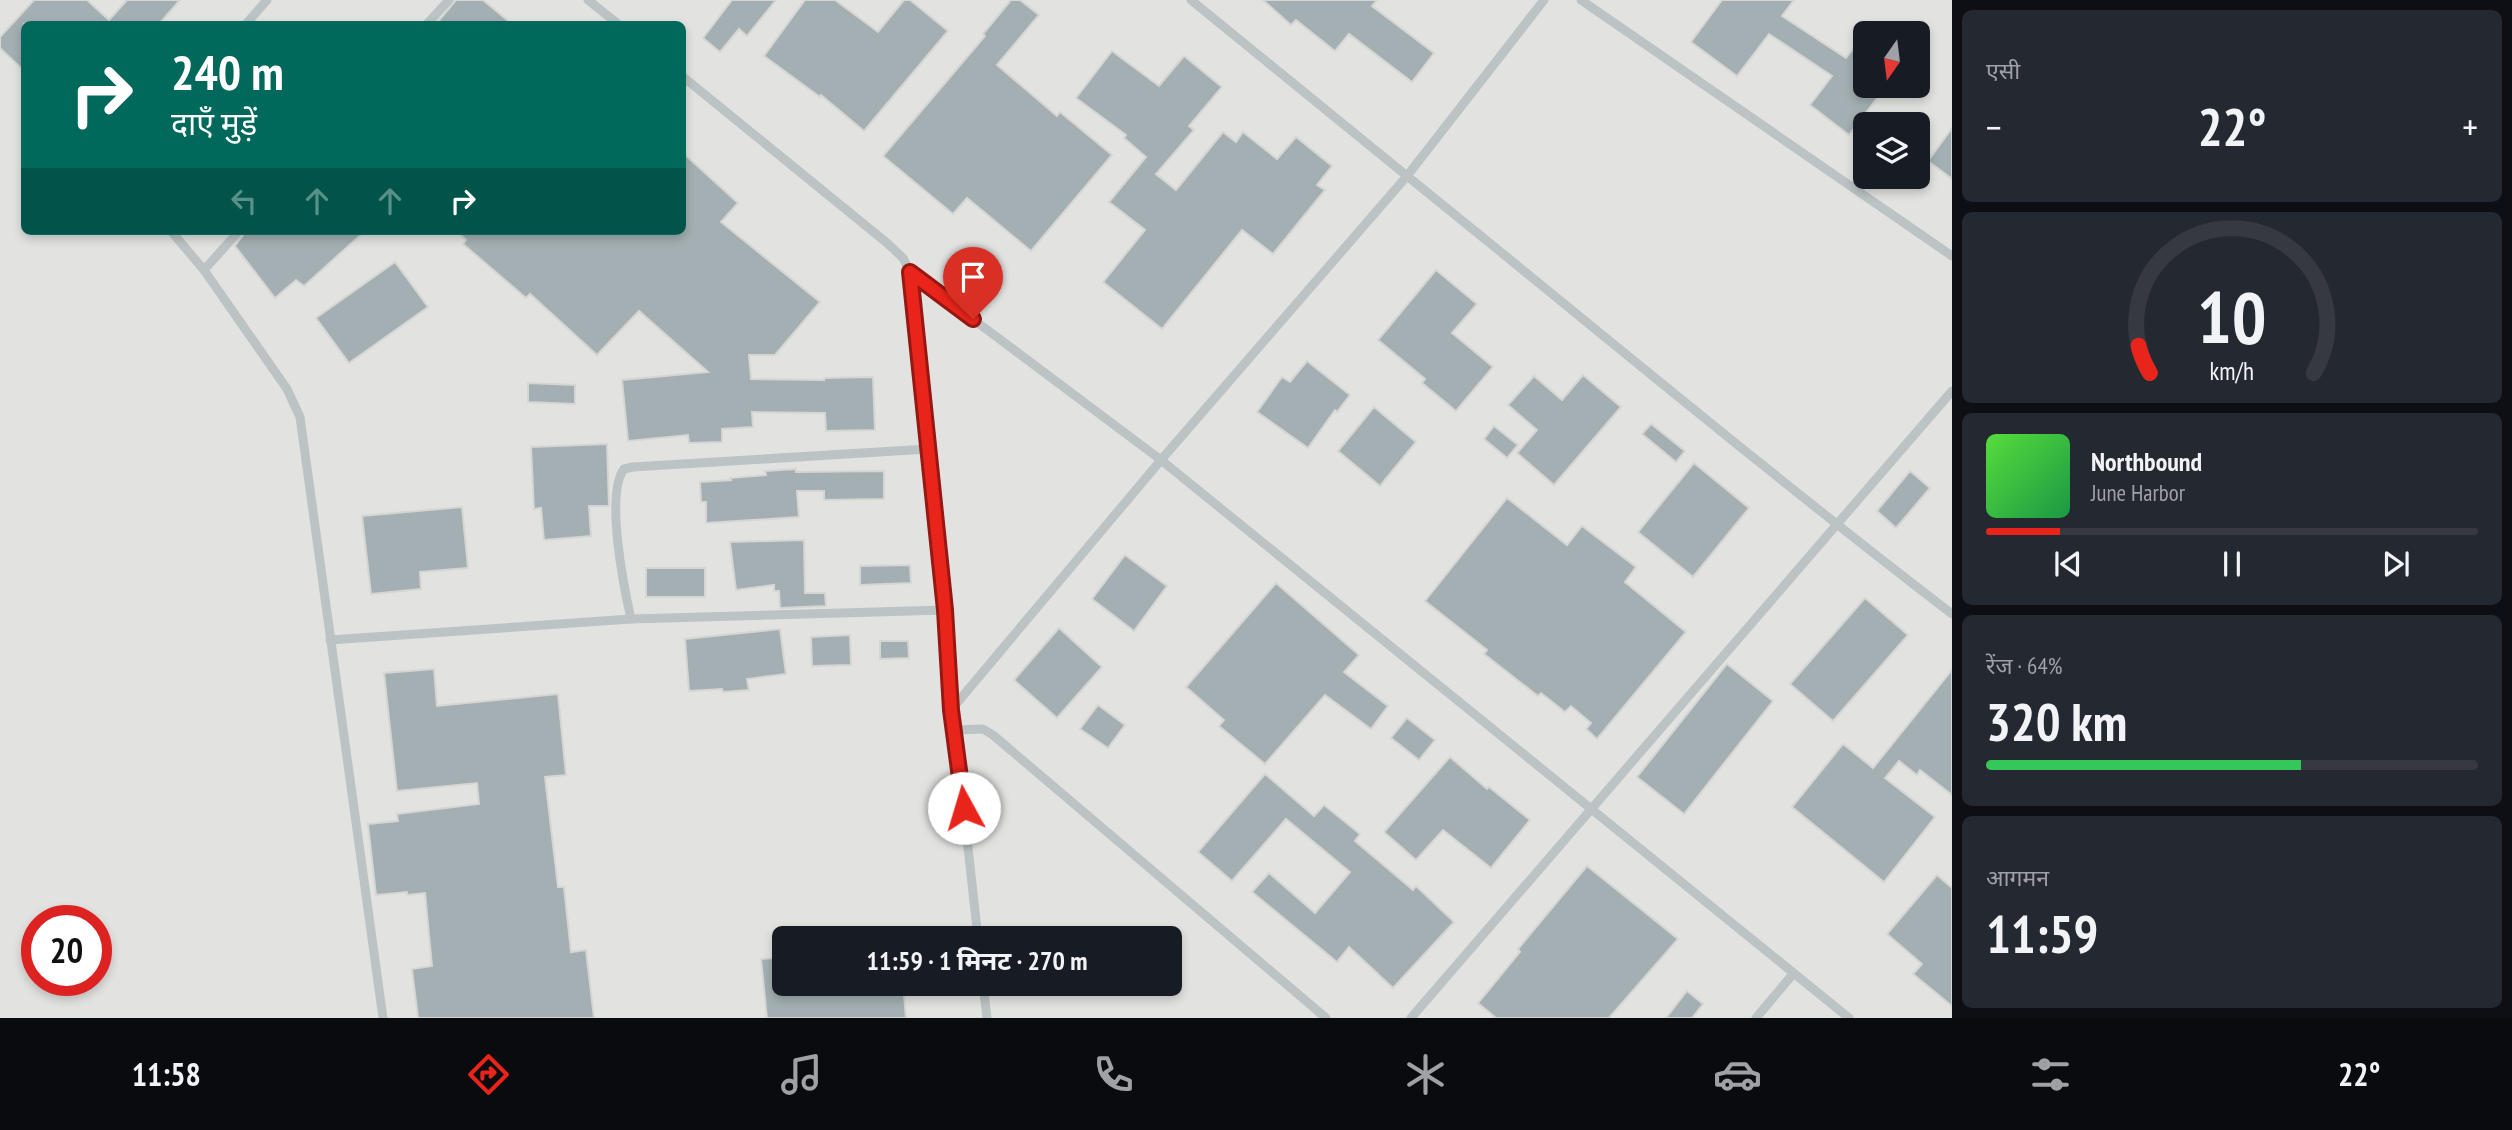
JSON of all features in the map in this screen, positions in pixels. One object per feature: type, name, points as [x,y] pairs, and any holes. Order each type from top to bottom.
[{"type":"lane","points":[[249,21],[267,0]]},
{"type":"lane","points":[[430,21],[449,0]]},
{"type":"lane","points":[[588,0],[614,21]]},
{"type":"lane","points":[[1191,0],[1836,525],[1952,614]]},
{"type":"lane","points":[[951,710],[1161,460],[1407,176],[1544,0]]},
{"type":"lane","points":[[1581,0],[1952,256]]},
{"type":"lane","points":[[686,79],[887,243],[903,258],[910,272],[945,610],[951,710],[977,926]]},
{"type":"lane","points":[[175,235],[204,270],[287,388],[300,417],[383,1018]]},
{"type":"lane","points":[[204,270],[235,235]]},
{"type":"lane","points":[[910,272],[1161,460],[1849,1018]]},
{"type":"lane","points":[[1411,1018],[1952,391]]},
{"type":"lane","points":[[631,619],[624,587],[617,523],[617,484],[625,469],[929,449]]},
{"type":"lane","points":[[330,640],[631,619],[945,610]]},
{"type":"lane","points":[[955,730],[983,729],[993,735],[1326,1018]]},
{"type":"lane","points":[[1756,1018],[1793,974]]},
{"type":"lane","points":[[984,996],[987,1018]]},
{"type":"shaded area","points":[[0,0],[1952,0],[1952,1018],[0,1018]]},
{"type":"building","points":[[34,0],[87,0],[109,20],[127,0],[180,0],[162,21],[21,21],[21,68],[0,48],[0,37]]},
{"type":"building","points":[[456,0],[483,0],[508,21],[438,21]]},
{"type":"building","points":[[732,0],[776,0],[747,36],[739,29],[720,52],[703,38]]},
{"type":"building","points":[[805,0],[835,0],[878,32],[904,0],[910,0],[948,31],[864,131],[821,95],[820,97],[764,56]]},
{"type":"building","points":[[1011,0],[1020,0],[1039,15],[997,65],[1057,116],[1060,112],[1112,155],[1031,251],[967,198],[953,214],[883,156],[985,36],[983,34]]},
{"type":"building","points":[[1263,0],[1377,0],[1372,6],[1434,53],[1412,82],[1349,34],[1335,51],[1296,20],[1291,25]]},
{"type":"building","points":[[1722,0],[1794,0],[1782,16],[1846,58],[1853,49],[1853,98],[1877,98],[1866,112],[1853,112],[1853,130],[1849,135],[1810,105],[1832,76],[1769,34],[1737,76],[1691,42]]},
{"type":"building","points":[[1112,51],[1159,86],[1184,56],[1222,87],[1189,126],[1194,130],[1156,174],[1176,190],[1223,132],[1236,142],[1243,132],[1277,159],[1296,137],[1332,166],[1317,185],[1325,190],[1273,254],[1242,230],[1162,329],[1103,282],[1145,230],[1109,202],[1146,157],[1124,138],[1126,135],[1076,98]]},
{"type":"building","points":[[1952,128],[1952,179],[1930,162],[1930,158]]},
{"type":"building","points":[[686,156],[738,203],[721,222],[820,302],[775,355],[749,355],[751,379],[824,380],[873,377],[875,430],[826,431],[825,413],[752,412],[753,427],[722,429],[722,442],[689,443],[688,435],[628,441],[622,380],[708,372],[639,311],[597,355],[530,294],[526,298],[463,244],[466,240],[460,235],[686,235]]},
{"type":"building","points":[[243,235],[361,235],[304,286],[296,280],[275,298],[235,246]]},
{"type":"building","points":[[395,262],[428,307],[349,363],[316,318]]},
{"type":"building","points":[[1436,270],[1477,304],[1452,333],[1493,367],[1456,411],[1422,383],[1425,379],[1378,340]]},
{"type":"building","points":[[1307,361],[1350,395],[1337,412],[1335,410],[1308,448],[1257,412],[1282,377],[1290,382]]},
{"type":"building","points":[[1583,375],[1621,407],[1554,485],[1517,453],[1537,430],[1508,405],[1534,376],[1562,400]]},
{"type":"building","points":[[528,383],[575,385],[575,404],[528,402]]},
{"type":"building","points":[[1374,407],[1416,442],[1380,486],[1338,451]]},
{"type":"building","points":[[1651,424],[1685,451],[1676,462],[1642,434]]},
{"type":"building","points":[[1494,426],[1518,445],[1507,458],[1484,439]]},
{"type":"building","points":[[607,444],[609,506],[589,506],[591,536],[544,540],[541,508],[534,509],[531,447]]},
{"type":"building","points":[[1694,463],[1749,508],[1693,577],[1638,532]]},
{"type":"building","points":[[796,469],[796,472],[884,471],[884,499],[824,500],[824,491],[797,491],[799,517],[706,523],[706,502],[701,502],[700,482],[766,475],[765,471]]},
{"type":"building","points":[[1910,471],[1930,488],[1896,528],[1877,511]]},
{"type":"building","points":[[1507,498],[1567,545],[1582,526],[1636,567],[1625,582],[1686,632],[1597,739],[1586,729],[1591,723],[1571,706],[1565,712],[1541,693],[1538,696],[1484,654],[1487,650],[1425,601]]},
{"type":"building","points":[[462,507],[468,568],[420,572],[421,589],[371,594],[362,516]]},
{"type":"building","points":[[804,540],[805,593],[825,593],[826,606],[780,608],[779,591],[774,591],[774,585],[736,590],[730,542]]},
{"type":"building","points":[[1125,555],[1167,586],[1134,631],[1092,599]]},
{"type":"building","points":[[910,565],[911,583],[860,585],[860,566]]},
{"type":"building","points":[[646,568],[705,568],[705,597],[646,597]]},
{"type":"building","points":[[1276,583],[1359,655],[1344,672],[1388,706],[1371,729],[1325,695],[1265,764],[1219,726],[1224,720],[1186,687]]},
{"type":"building","points":[[1865,598],[1908,635],[1833,721],[1790,684]]},
{"type":"building","points":[[1059,628],[1102,667],[1057,718],[1014,680]]},
{"type":"building","points":[[780,629],[786,674],[747,679],[749,690],[689,691],[685,639]]},
{"type":"building","points":[[850,635],[851,665],[812,666],[811,637]]},
{"type":"building","points":[[880,641],[908,641],[909,658],[880,659]]},
{"type":"building","points":[[1727,664],[1773,701],[1684,814],[1637,777]]},
{"type":"building","points":[[434,669],[437,706],[558,694],[566,775],[545,777],[558,887],[564,887],[571,952],[586,950],[594,1018],[418,1018],[412,969],[432,966],[425,893],[376,895],[368,824],[398,821],[397,814],[479,804],[477,783],[397,791],[384,673]]},
{"type":"building","points":[[1952,670],[1952,795],[1920,770],[1917,775],[1899,761],[1885,778],[1935,817],[1884,882],[1792,807],[1843,744],[1873,768]]},
{"type":"building","points":[[1098,705],[1125,725],[1108,748],[1080,729]]},
{"type":"building","points":[[1407,718],[1435,740],[1419,760],[1391,738]]},
{"type":"building","points":[[1450,757],[1487,789],[1489,787],[1530,820],[1491,868],[1443,830],[1416,860],[1384,832]]},
{"type":"building","points":[[1265,774],[1314,816],[1324,805],[1360,834],[1355,841],[1413,890],[1416,886],[1454,922],[1393,988],[1349,947],[1337,962],[1252,892],[1269,873],[1315,913],[1350,872],[1286,819],[1232,881],[1198,852]]},
{"type":"building","points":[[1587,866],[1678,939],[1609,1018],[1496,1018],[1478,1003],[1520,952],[1518,949]]},
{"type":"building","points":[[1937,875],[1952,888],[1952,1006],[1913,974],[1922,964],[1887,934]]},
{"type":"building","points":[[772,958],[772,996],[904,996],[906,1018],[767,1018],[761,959]]},
{"type":"building","points":[[1687,991],[1703,1004],[1692,1018],[1666,1018]]},
{"type":"route","points":[[964,808],[951,710],[945,610],[929,449],[920,389],[910,272],[973,319]]}]
